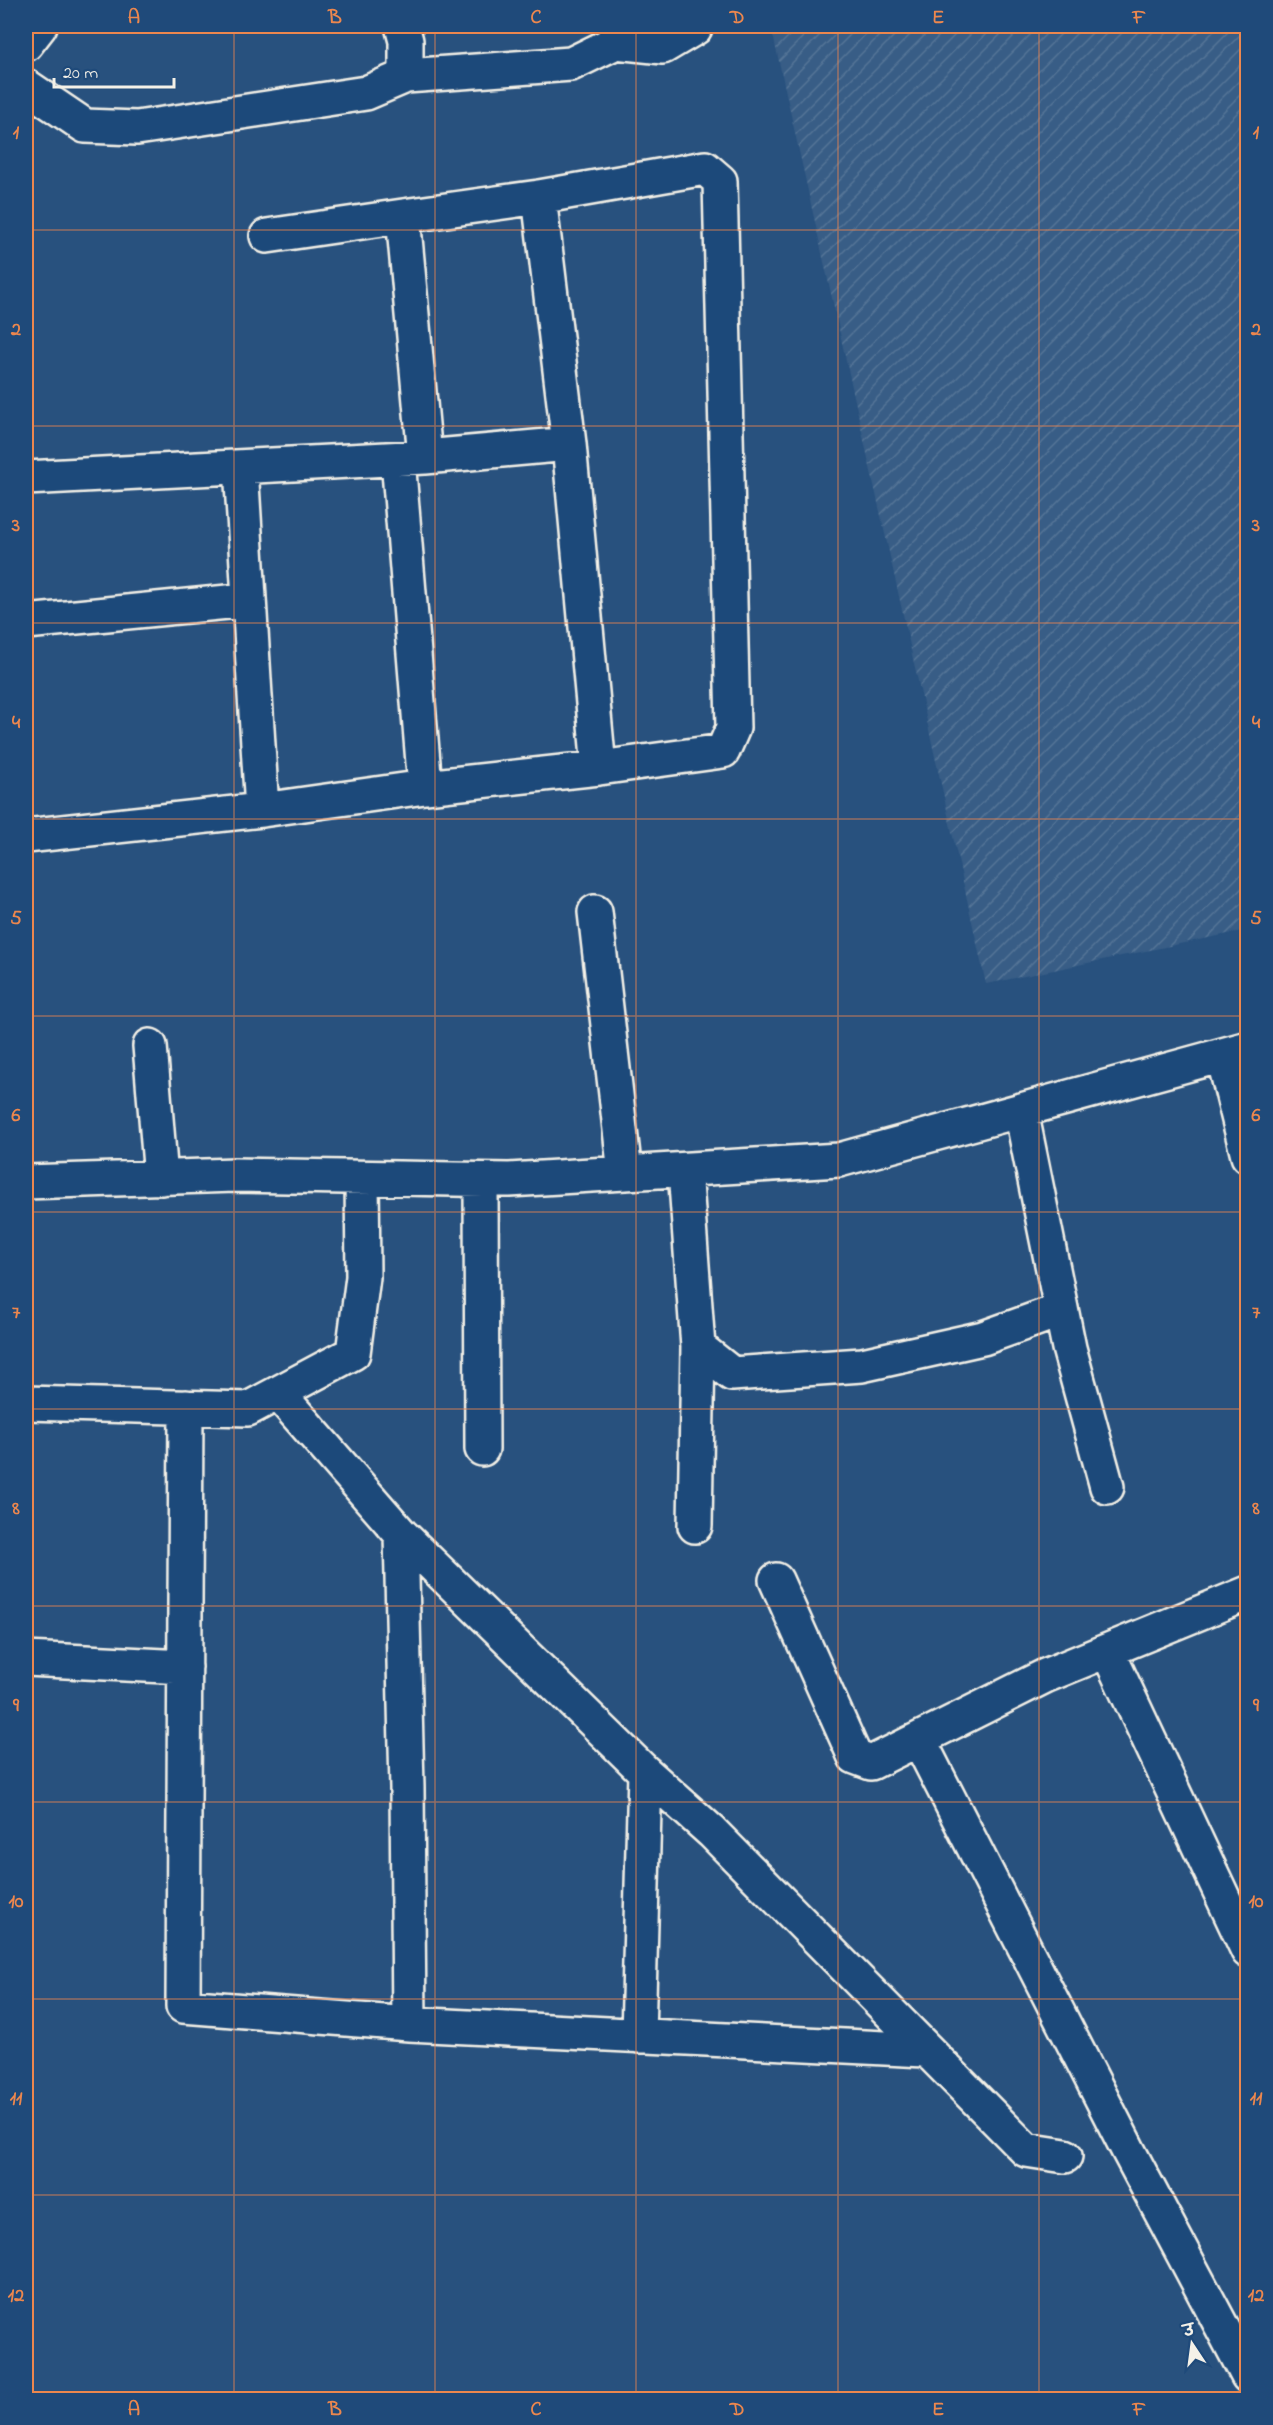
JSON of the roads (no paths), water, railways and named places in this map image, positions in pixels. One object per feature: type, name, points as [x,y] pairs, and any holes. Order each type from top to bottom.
[{"type":"street","points":[[26,44],[40,26]]},
{"type":"street","points":[[402,26],[406,41],[406,76]]},
{"type":"street","points":[[26,86],[85,126],[138,128],[366,93],[406,76],[571,64],[616,34],[663,47],[695,28]]},
{"type":"street","points":[[26,836],[262,810],[425,787],[599,768],[723,751],[733,728],[720,181],[705,168],[539,197],[267,236]]},
{"type":"street","points":[[539,197],[569,444],[599,768]]},
{"type":"street","points":[[403,216],[425,787]]},
{"type":"street","points":[[26,477],[411,458],[569,444]]},
{"type":"street","points":[[241,467],[262,810]]},
{"type":"street","points":[[26,622],[248,600]]},
{"type":"street","points":[[595,912],[625,1173]]},
{"type":"street","points":[[150,1047],[161,1178]]},
{"type":"street","points":[[26,1182],[235,1175],[509,1180],[839,1160],[1235,1052],[1248,1156]]},
{"type":"street","points":[[1021,1111],[1061,1310],[1107,1487]]},
{"type":"street","points":[[685,1170],[698,1347],[695,1526]]},
{"type":"street","points":[[26,1403],[248,1409],[353,1353],[363,1277],[362,1178]]},
{"type":"street","points":[[481,1180],[482,1449]]},
{"type":"street","points":[[698,1347],[732,1374],[862,1365],[983,1338],[1061,1310]]},
{"type":"street","points":[[278,1393],[401,1534],[645,1772],[712,1832],[1026,2150],[1065,2156]]},
{"type":"street","points":[[186,1407],[183,2006],[409,2024],[925,2049]]},
{"type":"street","points":[[401,1534],[407,1788],[409,2024]]},
{"type":"street","points":[[776,1581],[855,1757],[871,1763],[1045,1676],[1248,1593]]},
{"type":"street","points":[[1108,1652],[1248,1951]]},
{"type":"street","points":[[26,1659],[185,1667]]},
{"type":"street","points":[[919,1740],[1128,2150],[1248,2376]]},
{"type":"street","points":[[638,2036],[645,1772]]}]
